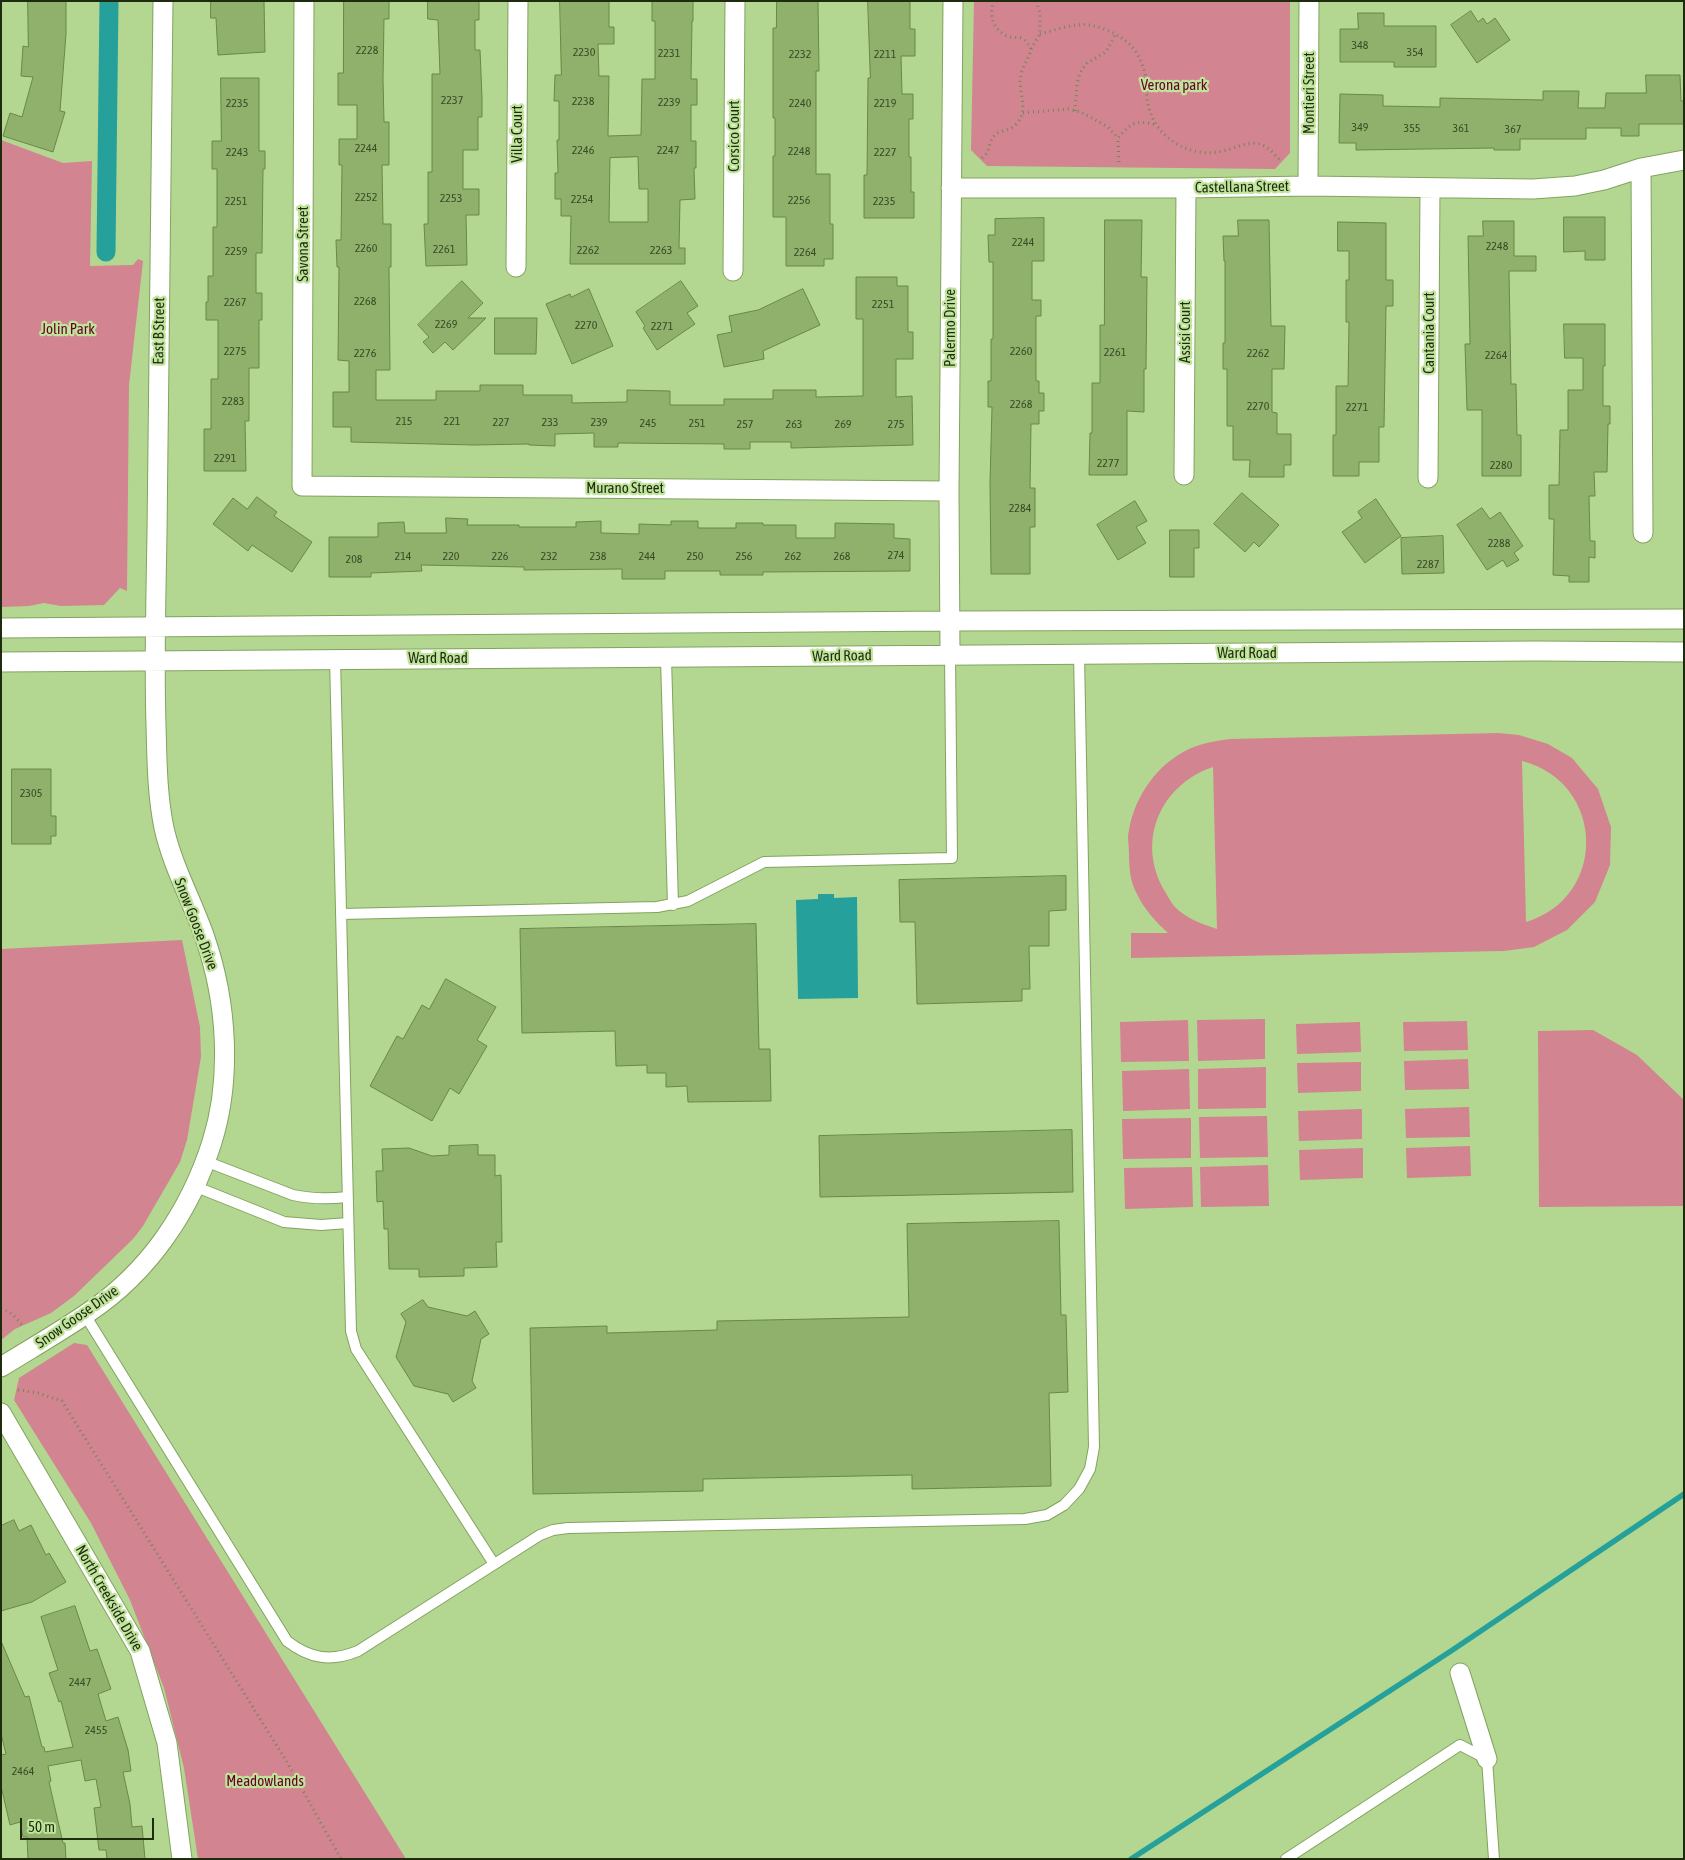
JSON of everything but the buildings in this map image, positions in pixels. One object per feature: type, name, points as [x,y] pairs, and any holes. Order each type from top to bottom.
[{"type":"street","name":"East B Street","points":[[155,660],[162,1]]},
{"type":"street","name":"Savona Street","points":[[302,486],[304,1]]},
{"type":"street","name":"Villa Court","points":[[516,268],[518,1]]},
{"type":"street","name":"Corsico Court","points":[[733,271],[735,1]]},
{"type":"street","name":"Palermo Drive","points":[[950,655],[949,491],[953,1]]},
{"type":"street","name":"Montieri Street","points":[[1308,186],[1309,1]]},
{"type":"street","name":"Castellana Street","points":[[951,188],[1308,186],[1533,189],[1574,186],[1604,180],[1641,168],[1684,160]]},
{"type":"street","points":[[1641,168],[1642,533]]},
{"type":"street","name":"Assisi Court","points":[[1184,475],[1186,188]]},
{"type":"street","name":"Cantania Court","points":[[1428,478],[1430,188]]},
{"type":"street","name":"Murano Street","points":[[302,486],[949,491]]},
{"type":"street","points":[[1,628],[949,621],[1684,619]]},
{"type":"street","name":"Ward Road","points":[[1,662],[335,658],[666,658],[1526,651],[1684,652]]},
{"type":"street","name":"Snow Goose Drive","points":[[1,1367],[85,1315],[127,1282],[156,1251],[183,1212],[213,1139],[220,1101],[224,1061],[223,1019],[216,978],[205,937],[174,865],[158,796],[155,660]]},
{"type":"street","name":"North Creekside Drive","points":[[1,1413],[140,1651],[166,1743],[182,1859]]},
{"type":"street","points":[[1460,1673],[1487,1759]]},
{"type":"lane","points":[[85,1315],[287,1641],[299,1650],[312,1655],[328,1658],[343,1657],[358,1651],[540,1535],[560,1529],[1025,1519],[1047,1515],[1064,1505],[1079,1489],[1090,1470],[1094,1447],[1079,654]]},
{"type":"lane","points":[[341,914],[629,908],[673,905],[688,901],[764,862],[952,858],[950,655]]},
{"type":"lane","points":[[335,658],[351,1331],[356,1349],[494,1564]]},
{"type":"lane","points":[[666,658],[673,905]]},
{"type":"lane","points":[[205,1161],[293,1195],[321,1199],[347,1197]]},
{"type":"lane","points":[[194,1186],[284,1222],[321,1225],[348,1223]]},
{"type":"lane","points":[[1286,1859],[1460,1745],[1487,1759],[1494,1859]]},
{"type":"path","points":[[994,1],[991,16],[994,24],[1005,35],[1020,38],[1027,42],[1032,49]]},
{"type":"path","points":[[982,158],[988,153],[990,142],[995,135],[1015,126],[1023,113],[1020,85],[1021,74],[1040,34],[1040,13],[1036,1]]},
{"type":"path","points":[[1040,34],[1078,24],[1100,28],[1115,35],[1133,48],[1145,74],[1149,109],[1156,126]]},
{"type":"path","points":[[1075,111],[1077,84],[1080,73],[1087,63],[1106,52],[1115,35]]},
{"type":"path","points":[[1023,113],[1068,109],[1108,127],[1118,138]]},
{"type":"path","points":[[1119,162],[1118,138],[1127,126],[1148,123],[1156,126],[1180,147],[1194,152],[1221,152],[1245,143],[1256,144],[1265,146],[1280,160]]},
{"type":"path","points":[[1,1309],[6,1310],[23,1326]]},
{"type":"path","points":[[18,1390],[38,1393],[62,1401],[288,1762],[342,1859]]},
{"type":"green space","name":"Verona park","points":[[974,1],[1290,1],[1290,153],[1275,169],[987,166],[971,150]]},
{"type":"green space","name":"Jolin Park","points":[[1,140],[63,163],[92,161],[90,266],[133,265],[138,259],[143,261],[129,385],[127,591],[120,588],[104,605],[61,606],[44,603],[29,606],[1,607]]},
{"type":"green space","points":[[1498,733],[1519,735],[1548,744],[1572,758],[1598,789],[1611,827],[1610,865],[1595,902],[1567,930],[1534,947],[1504,951],[1131,958],[1131,933],[1168,933],[1143,905],[1131,879],[1128,835],[1136,805],[1149,782],[1177,755],[1199,745],[1230,739]],"holes":[[[1522,761],[1549,773],[1569,792],[1582,815],[1586,840],[1583,866],[1572,889],[1553,909],[1526,922]],[[1213,767],[1217,929],[1188,917],[1174,906],[1157,874],[1153,855],[1153,836],[1158,818],[1166,802],[1179,787],[1194,776]]]},
{"type":"green space","points":[[182,940],[200,1027],[201,1057],[187,1140],[180,1162],[143,1226],[133,1239],[74,1296],[51,1313],[15,1329],[1,1340],[1,949]]},
{"type":"green space","points":[[1265,1019],[1265,1059],[1198,1061],[1197,1020]]},
{"type":"green space","points":[[1188,1020],[1189,1061],[1121,1062],[1120,1022]]},
{"type":"green space","points":[[1467,1021],[1468,1050],[1404,1051],[1403,1022]]},
{"type":"green space","points":[[1360,1022],[1361,1052],[1297,1054],[1296,1024]]},
{"type":"green space","points":[[1593,1030],[1637,1055],[1684,1100],[1684,1206],[1539,1207],[1538,1031]]},
{"type":"green space","points":[[1468,1059],[1469,1089],[1405,1090],[1404,1061]]},
{"type":"green space","points":[[1361,1062],[1361,1091],[1298,1093],[1297,1063]]},
{"type":"green space","points":[[1266,1067],[1266,1108],[1198,1109],[1198,1069]]},
{"type":"green space","points":[[1189,1069],[1190,1109],[1123,1111],[1122,1071]]},
{"type":"green space","points":[[1469,1107],[1470,1137],[1406,1138],[1405,1109]]},
{"type":"green space","points":[[1362,1109],[1362,1139],[1299,1141],[1298,1111]]},
{"type":"green space","points":[[1267,1116],[1268,1157],[1200,1158],[1199,1117]]},
{"type":"green space","points":[[1191,1118],[1191,1158],[1123,1159],[1122,1119]]},
{"type":"green space","points":[[1470,1146],[1471,1176],[1407,1178],[1406,1148]]},
{"type":"green space","points":[[1363,1148],[1363,1178],[1300,1180],[1299,1150]]},
{"type":"green space","points":[[1268,1165],[1269,1206],[1201,1207],[1200,1167]]},
{"type":"green space","points":[[1192,1167],[1193,1207],[1125,1209],[1124,1168]]},
{"type":"green space","name":"Meadowlands","points":[[74,1343],[87,1345],[406,1859],[198,1859],[184,1768],[164,1688],[130,1600],[91,1523],[14,1400],[19,1378]]},
{"type":"water","points":[[818,894],[834,894],[834,898],[857,897],[858,998],[798,999],[796,900],[818,899]]},
{"type":"waterway","points":[[106,252],[109,1]]},
{"type":"waterway","points":[[1131,1859],[1451,1651],[1684,1494]]}]
